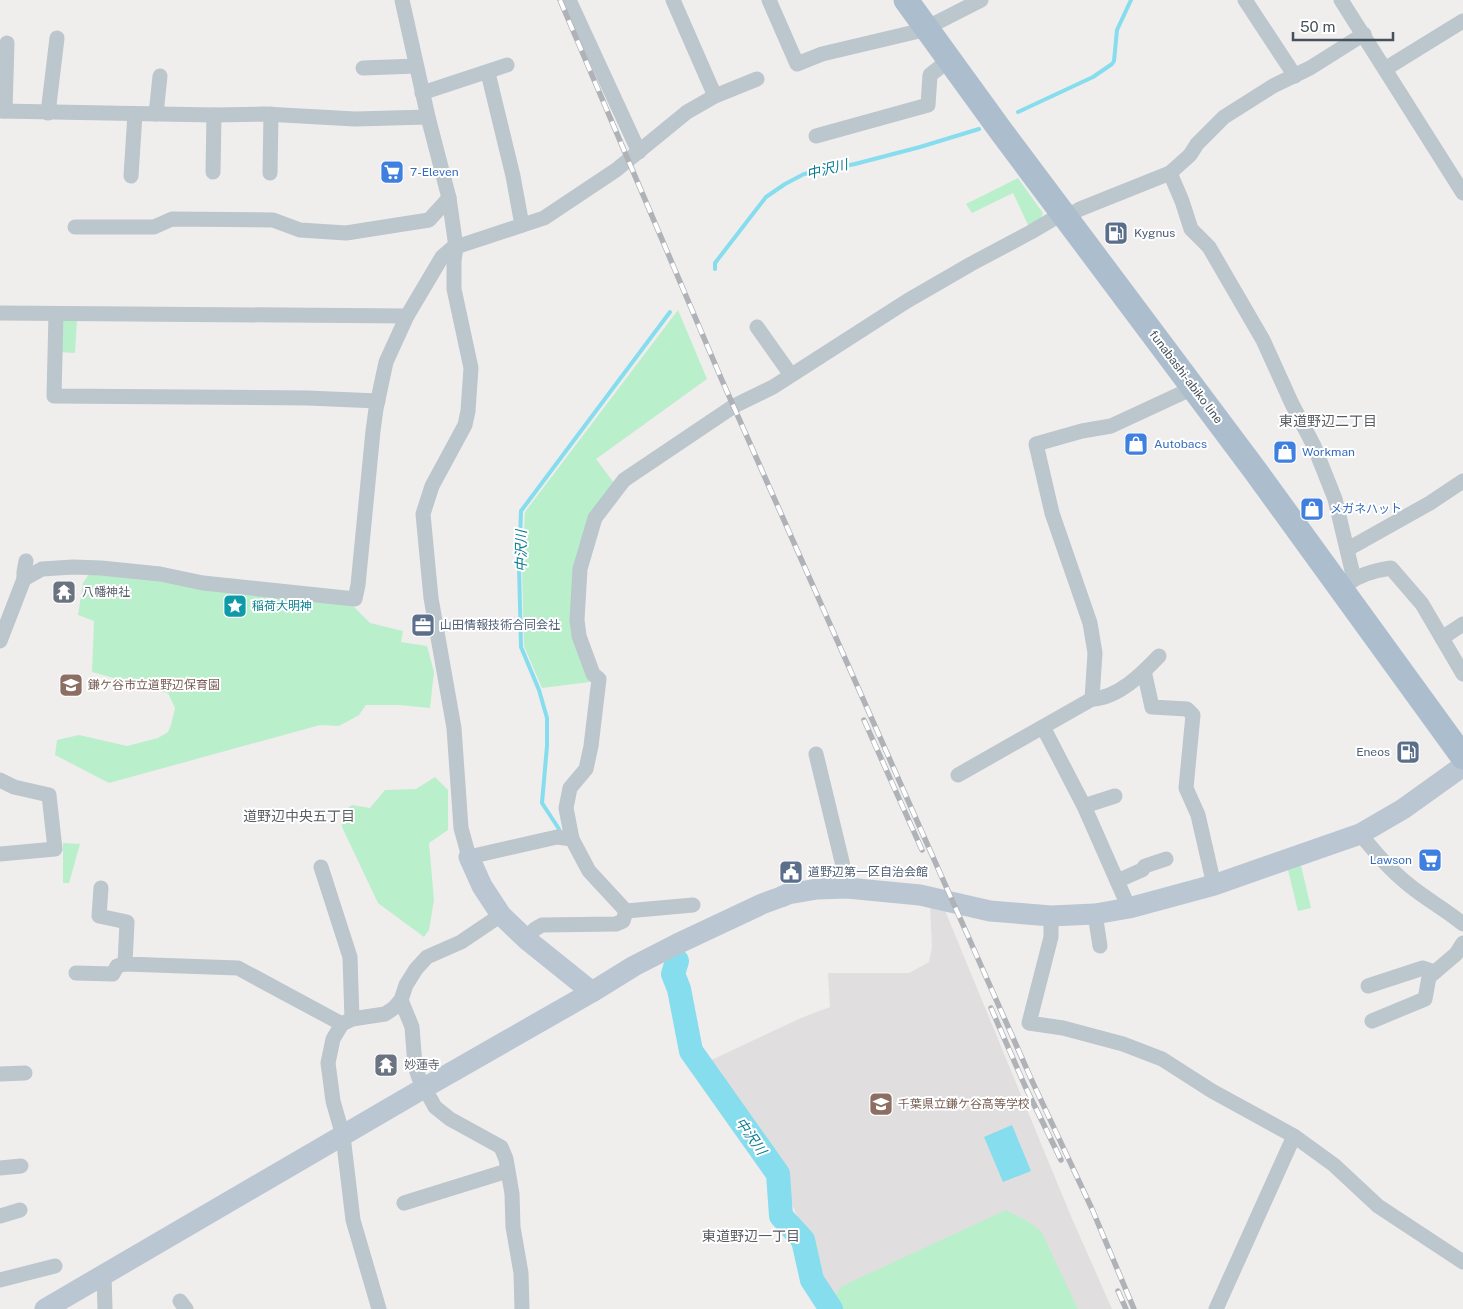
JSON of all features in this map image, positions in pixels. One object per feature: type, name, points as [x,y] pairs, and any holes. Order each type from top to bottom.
[{"type":"main road","name":"funabashi-abiko line","points":[[906,0],[1001,132],[1194,388],[1346,582],[1463,757]]},
{"type":"street","points":[[402,0],[422,93],[449,198],[456,246],[454,290],[471,368],[468,411],[465,425],[432,486],[423,514],[431,598],[454,728],[461,828],[469,857],[482,886],[501,915],[526,939],[592,992]]},
{"type":"street","points":[[569,0],[639,152]]},
{"type":"street","points":[[673,0],[715,96]]},
{"type":"street","points":[[769,0],[796,64],[822,54],[926,28],[981,0]]},
{"type":"street","points":[[1245,0],[1295,76]]},
{"type":"street","points":[[1341,0],[1385,69],[1457,169],[1463,193]]},
{"type":"street","points":[[1385,69],[1463,21]]},
{"type":"street","points":[[626,911],[589,871],[572,839],[566,808],[570,788],[586,769],[591,746],[599,679],[593,674],[579,636],[577,620],[580,569],[595,518],[624,480],[734,406],[773,387],[907,301],[971,264],[1064,214],[1170,174],[1190,156],[1198,144],[1224,117],[1273,86],[1310,68],[1364,34]]},
{"type":"street","points":[[48,113],[58,38]]},
{"type":"street","points":[[7,43],[2,111],[214,115],[271,114],[354,119],[428,117]]},
{"type":"street","points":[[816,136],[928,105],[930,75],[949,60]]},
{"type":"street","points":[[422,93],[488,73],[507,65]]},
{"type":"street","points":[[363,68],[416,66]]},
{"type":"street","points":[[488,73],[513,176],[522,225]]},
{"type":"street","points":[[156,114],[160,76]]},
{"type":"street","points":[[24,579],[42,569],[101,568],[160,574],[203,583],[355,599],[378,400],[386,362],[407,316],[442,257],[456,246],[544,218],[616,170],[687,112],[715,96],[756,79]]},
{"type":"street","points":[[131,176],[134,114]]},
{"type":"street","points":[[270,173],[271,114]]},
{"type":"street","points":[[212,172],[214,115]]},
{"type":"street","points":[[1170,174],[1182,201],[1191,229],[1209,247],[1263,340],[1292,404],[1314,446],[1335,499],[1348,549],[1346,582],[1392,568],[1422,604],[1463,674]]},
{"type":"street","points":[[75,227],[154,227],[172,219],[274,220],[300,230],[346,233],[429,220],[449,198]]},
{"type":"street","points":[[0,313],[407,316]]},
{"type":"street","points":[[56,314],[54,396],[378,400]]},
{"type":"street","points":[[757,327],[791,375]]},
{"type":"street","points":[[1092,699],[1095,653],[1090,622],[1052,513],[1036,444],[1082,431],[1111,426],[1194,388]]},
{"type":"street","points":[[1348,549],[1430,503],[1463,481]]},
{"type":"street","points":[[0,641],[24,579],[26,561]]},
{"type":"street","points":[[1442,638],[1463,624]]},
{"type":"street","points":[[958,775],[1092,699],[1098,699],[1122,688],[1144,671],[1158,656]]},
{"type":"street","points":[[1144,671],[1152,707],[1187,709],[1193,715],[1186,788],[1198,815],[1214,885]]},
{"type":"street","points":[[1043,727],[1084,806],[1129,908]]},
{"type":"street","points":[[816,754],[847,888]]},
{"type":"street","points":[[45,1309],[642,962],[762,904],[788,894],[817,889],[847,888],[920,895],[990,910],[1051,916],[1095,914],[1129,908],[1214,885],[1360,834],[1403,809],[1463,766]]},
{"type":"street","points":[[0,780],[14,787],[49,795],[55,849],[0,854]]},
{"type":"street","points":[[1084,806],[1116,796]]},
{"type":"street","points":[[1360,834],[1383,862],[1409,885],[1463,924]]},
{"type":"street","points":[[469,857],[557,837],[572,839]]},
{"type":"street","points":[[1117,881],[1142,870],[1145,866],[1166,859]]},
{"type":"street","points":[[321,867],[350,957],[347,1022],[333,1039],[328,1063],[333,1101],[343,1136],[352,1220],[379,1309]]},
{"type":"street","points":[[101,888],[96,916],[127,922],[125,964]]},
{"type":"street","points":[[626,911],[693,905]]},
{"type":"street","points":[[526,939],[535,929],[542,925],[616,924],[623,921],[626,911]]},
{"type":"street","points":[[1095,914],[1100,946]]},
{"type":"street","points":[[76,973],[113,974],[117,966],[125,964],[238,968],[347,1022],[385,1014],[394,1008],[401,1000],[406,985],[416,968],[427,957],[461,942],[501,915]]},
{"type":"street","points":[[1051,916],[1051,937],[1029,1023],[1063,1028],[1123,1044],[1162,1059],[1212,1091],[1294,1136],[1334,1165],[1378,1206],[1463,1262]]},
{"type":"street","points":[[1372,1021],[1425,999],[1429,977],[1456,954],[1463,943]]},
{"type":"street","points":[[1368,986],[1422,968],[1435,972]]},
{"type":"street","points":[[401,1000],[412,1027],[415,1066],[418,1078],[435,1107],[450,1119],[501,1147],[506,1160],[512,1194],[513,1228],[521,1273],[522,1309]]},
{"type":"street","points":[[0,1074],[25,1073]]},
{"type":"street","points":[[1216,1309],[1294,1136]]},
{"type":"street","points":[[0,1168],[21,1166]]},
{"type":"street","points":[[404,1203],[507,1171]]},
{"type":"street","points":[[0,1216],[20,1210]]},
{"type":"street","points":[[0,1280],[55,1266]]},
{"type":"street","points":[[104,1274],[105,1309]]},
{"type":"shaded area","name":"千葉県立鎌ケ谷高等学校","points":[[930,905],[944,908],[1070,1214],[1112,1309],[833,1309],[776,1165],[749,1119],[705,1063],[801,1018],[830,1007],[828,973],[909,973],[929,962],[932,947]]},
{"type":"green space","points":[[1018,178],[1043,213],[1039,222],[1030,229],[1013,193],[972,213],[966,204]]},
{"type":"green space","points":[[678,310],[707,379],[596,459],[614,483],[587,526],[577,636],[590,682],[542,688],[524,646],[522,566],[525,512]]},
{"type":"green space","points":[[62,320],[77,320],[75,353],[58,352]]},
{"type":"green space","points":[[91,571],[350,603],[370,623],[403,631],[401,642],[427,646],[434,672],[430,708],[399,705],[366,705],[359,715],[339,726],[320,725],[109,783],[55,755],[57,740],[79,735],[127,746],[158,738],[168,732],[175,708],[168,693],[92,672],[94,621],[78,615],[83,583]]},
{"type":"green space","points":[[435,777],[448,790],[448,830],[429,843],[434,900],[429,930],[424,937],[378,903],[342,827],[341,813],[352,805],[370,808],[385,790],[416,789]]},
{"type":"green space","points":[[63,843],[80,844],[69,883],[63,883]]},
{"type":"green space","points":[[1300,861],[1311,908],[1298,911],[1287,866]]},
{"type":"green space","points":[[1006,1210],[1041,1231],[1078,1309],[839,1309],[834,1297],[842,1286]]},
{"type":"water","points":[[1012,1125],[1031,1171],[1003,1182],[984,1137]]},
{"type":"waterway","points":[[1018,112],[1093,77],[1112,64],[1114,61],[1117,30],[1131,0]]},
{"type":"waterway","name":"中沢川","points":[[715,269],[715,263],[766,197],[785,184],[804,174],[855,164],[979,129]]},
{"type":"waterway","name":"中沢川","points":[[559,829],[542,803],[547,746],[547,718],[539,690],[521,647],[519,566],[521,511],[670,312]]},
{"type":"waterway","name":"中沢川","points":[[677,961],[673,974],[679,989],[691,1051],[778,1174],[781,1216],[803,1240],[812,1280],[831,1309]]},
{"type":"railway","points":[[560,0],[721,378],[1033,1083],[1092,1209],[1134,1309]]},
{"type":"railway","points":[[864,720],[922,850]]},
{"type":"railway","points":[[991,1008],[1025,1086],[1061,1160]]},
{"type":"railway","points":[[1118,1291],[1126,1309]]},
{"type":"place","name":"7-Eleven","points":[[392,172]]},
{"type":"place","name":"Kygnus","points":[[1116,233]]},
{"type":"place","name":"Autobacs","points":[[1136,444]]},
{"type":"place","name":"Workman","points":[[1285,452]]},
{"type":"place","name":"メガネハット","points":[[1312,509]]},
{"type":"place","name":"八幡神社","points":[[64,592]]},
{"type":"place","name":"稲荷大明神","points":[[235,606]]},
{"type":"place","name":"山田情報技術合同会社","points":[[423,625]]},
{"type":"place","name":"鎌ケ谷市立道野辺保育園","points":[[71,685]]},
{"type":"place","name":"Eneos","points":[[1408,752]]},
{"type":"place","name":"Lawson","points":[[1430,860]]},
{"type":"place","name":"道野辺第一区自治会館","points":[[791,872]]},
{"type":"place","name":"妙蓮寺","points":[[386,1065]]},
{"type":"place","name":"千葉県立鎌ケ谷高等学校","points":[[881,1104]]},
{"type":"district","name":"東道野辺二丁目","points":[[1328,421]]},
{"type":"district","name":"道野辺中央五丁目","points":[[299,816]]},
{"type":"district","name":"東道野辺一丁目","points":[[751,1236]]}]
